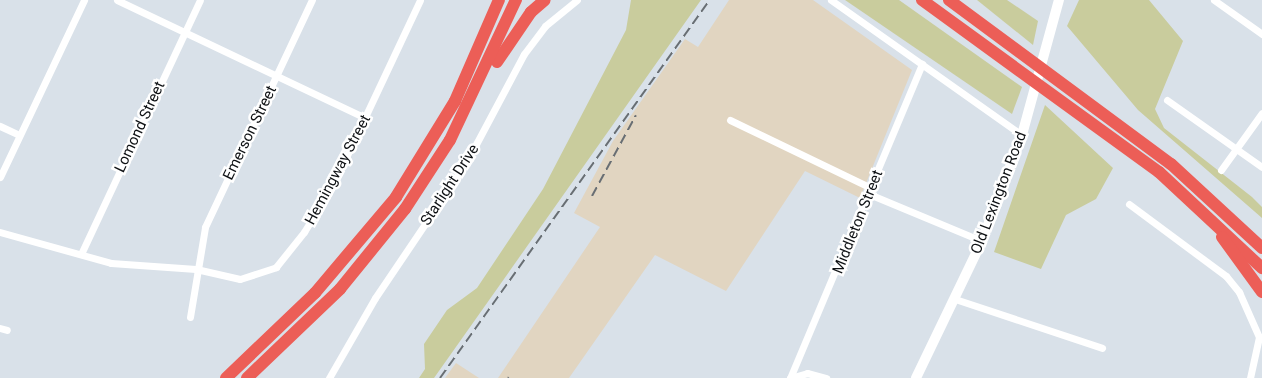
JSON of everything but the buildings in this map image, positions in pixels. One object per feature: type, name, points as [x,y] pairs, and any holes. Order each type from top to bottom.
[{"type":"highway","points":[[472,63],[493,0]]},
{"type":"highway","points":[[226,378],[358,246],[430,146],[472,63],[499,0]]},
{"type":"highway","points":[[450,140],[516,0]]},
{"type":"highway","points":[[248,378],[374,250],[450,140],[507,45],[545,0]]},
{"type":"highway","points":[[922,0],[1186,193],[1262,268]]},
{"type":"highway","points":[[949,0],[1170,164],[1262,248]]},
{"type":"highway","points":[[1186,193],[1262,292]]},
{"type":"main road","name":"Old Lexington Road","points":[[916,378],[982,241],[1022,135],[1059,0]]},
{"type":"street","points":[[0,177],[84,0]]},
{"type":"street","points":[[117,0],[366,118]]},
{"type":"street","name":"Lomond Street","points":[[81,254],[200,0]]},
{"type":"street","name":"Emerson Street","points":[[190,317],[196,269],[205,227],[312,0]]},
{"type":"street","name":"Hemingway Street","points":[[0,232],[111,263],[196,269],[240,279],[276,267],[314,216],[366,118],[420,0]]},
{"type":"street","name":"Starlight Drive","points":[[329,378],[375,298],[466,163],[524,54],[545,26],[577,0]]},
{"type":"street","points":[[831,0],[1022,135]]},
{"type":"street","points":[[1214,0],[1262,34]]},
{"type":"street","name":"Middleton Street","points":[[790,378],[922,64]]},
{"type":"street","points":[[1168,100],[1262,167]]},
{"type":"street","points":[[1221,170],[1262,113]]},
{"type":"street","points":[[730,120],[870,191],[982,241]]},
{"type":"street","points":[[0,126],[19,135]]},
{"type":"street","points":[[1129,204],[1226,276],[1239,292],[1259,337],[1250,378]]},
{"type":"street","points":[[955,299],[1102,348]]},
{"type":"street","points":[[790,378],[807,372],[826,378]]},
{"type":"shaded area","points":[[729,0],[813,0],[912,70],[860,198],[805,171],[726,291],[655,255],[569,378],[498,378],[600,227],[574,213],[613,141],[685,39],[698,47]]},
{"type":"shaded area","points":[[456,363],[479,378],[445,378]]},
{"type":"green space","points":[[631,0],[701,0],[434,378],[419,378],[425,369],[424,344],[447,310],[477,288],[543,189],[626,30]]},
{"type":"green space","points":[[845,0],[899,0],[1022,87],[1012,114]]},
{"type":"green space","points":[[977,0],[1007,0],[1038,21],[1033,45]]},
{"type":"green space","points":[[1079,0],[1149,0],[1183,41],[1155,109],[1164,128],[1252,197],[1262,207],[1262,218],[1138,110],[1067,26]]},
{"type":"green space","points":[[1045,105],[1113,168],[1096,199],[1066,215],[1041,269],[994,252]]},
{"type":"railway","points":[[440,378],[710,0]]},
{"type":"railway","points":[[592,196],[636,115]]}]
